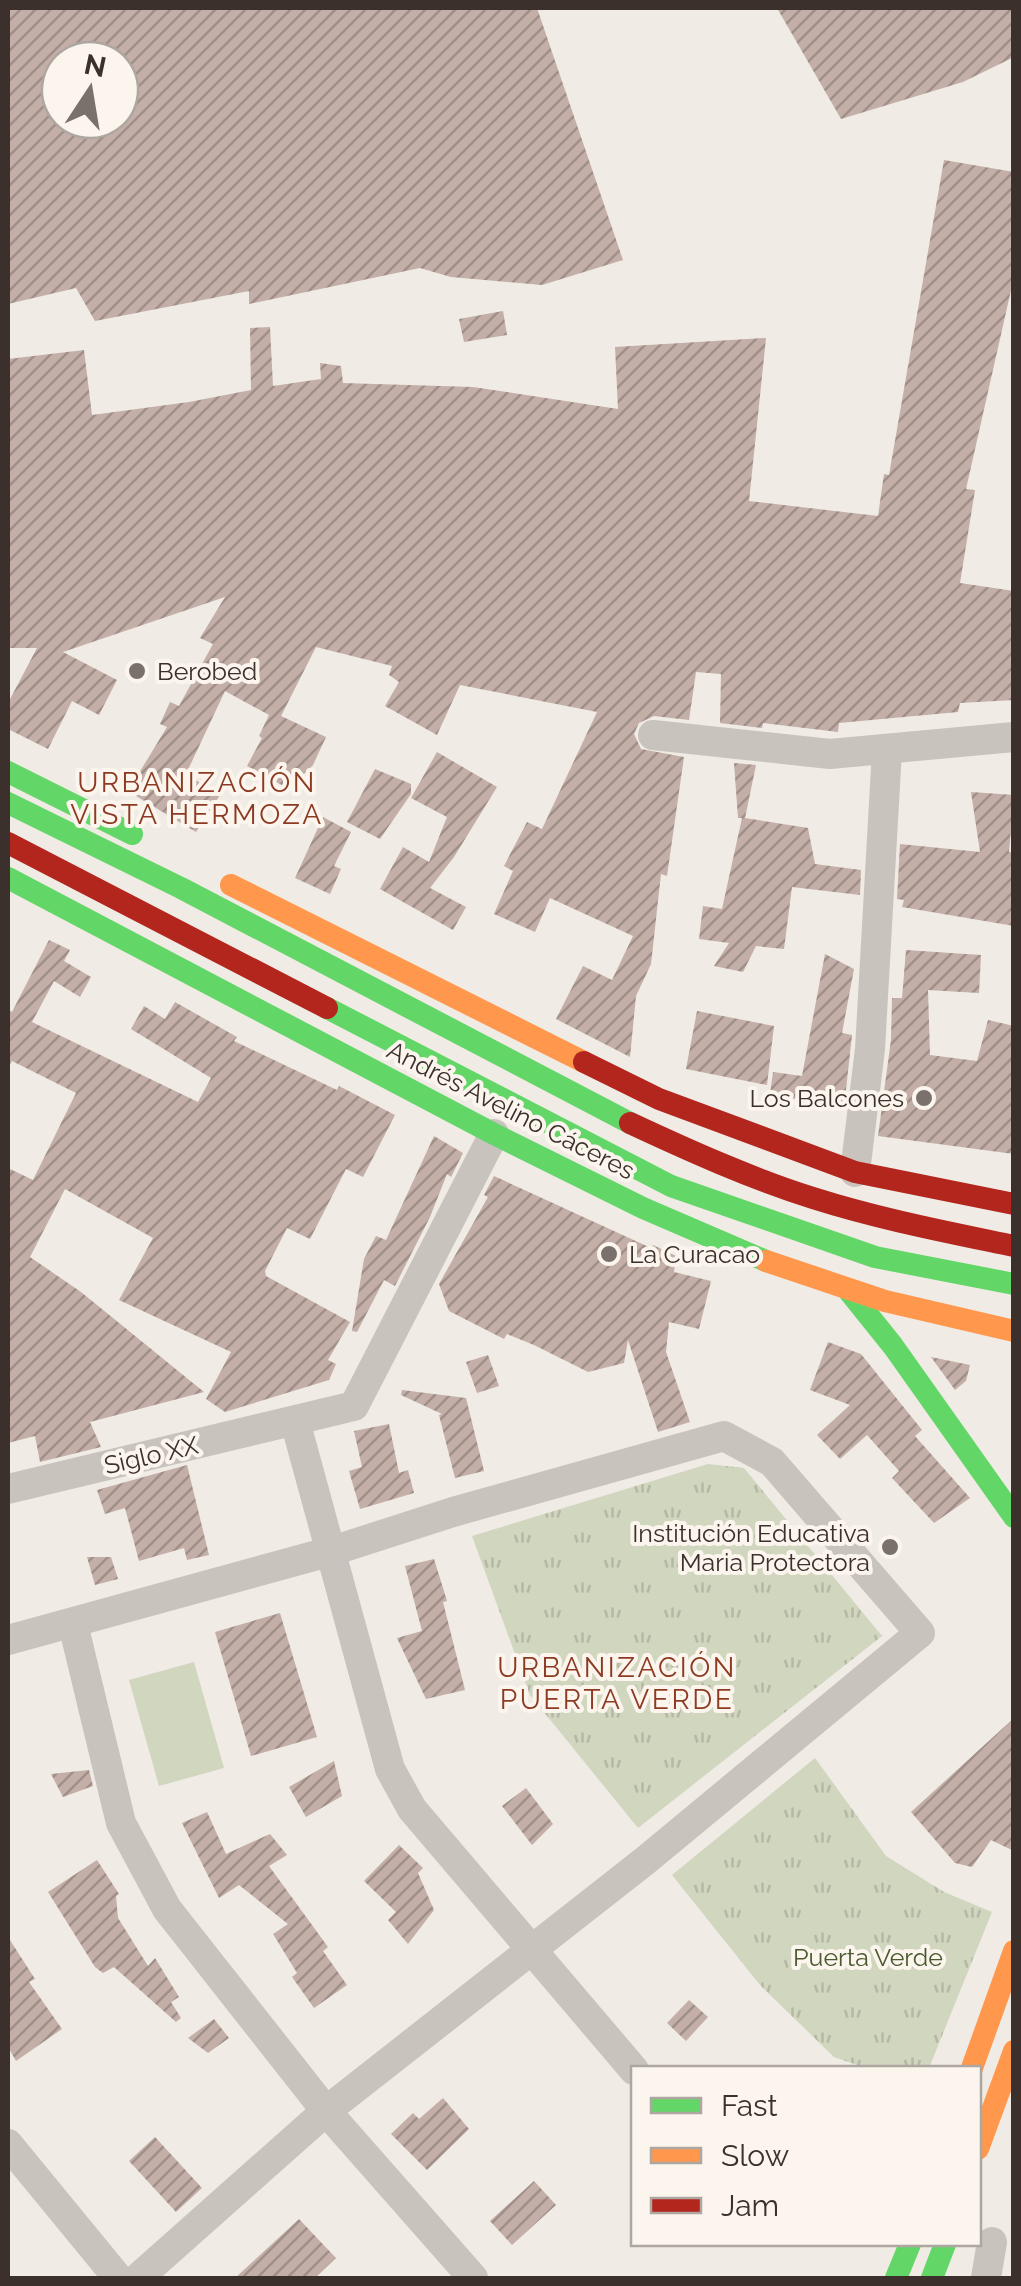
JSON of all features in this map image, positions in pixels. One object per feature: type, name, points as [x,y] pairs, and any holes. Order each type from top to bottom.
[{"type":"main road","points":[[8,772],[159,848]]},
{"type":"main road","name":"Andrés Avelino Cáceres","points":[[8,803],[273,935],[514,1064],[682,1148],[787,1189],[863,1212],[1014,1246]]},
{"type":"main road","name":"Andrés Avelino Cáceres","points":[[8,843],[671,1186],[875,1257],[1014,1284]]},
{"type":"main road","points":[[209,874],[659,1099],[855,1172],[1014,1204]]},
{"type":"main road","name":"Andrés Avelino Cáceres","points":[[8,878],[494,1134],[746,1255],[848,1290],[1014,1331]]},
{"type":"main road","points":[[848,1290],[893,1346],[1014,1516]]},
{"type":"main road","points":[[973,2066],[1014,1950]]},
{"type":"main road","points":[[981,2140],[1014,2050]]},
{"type":"main road","points":[[896,2278],[909,2246]]},
{"type":"main road","points":[[932,2278],[943,2246]]},
{"type":"street","points":[[652,734],[830,754],[1014,736]]},
{"type":"street","points":[[855,1172],[870,1049],[887,750]]},
{"type":"street","name":"Siglo XX","points":[[8,1489],[354,1406],[494,1134]]},
{"type":"street","points":[[295,1421],[390,1769],[412,1808],[631,2067]]},
{"type":"street","points":[[8,1640],[332,1551],[453,1512],[724,1436],[772,1462],[920,1634],[326,2111],[138,2278]]},
{"type":"street","points":[[73,1624],[121,1823],[166,1908],[326,2111],[473,2278]]},
{"type":"street","points":[[8,2144],[118,2278]]},
{"type":"street","points":[[986,2278],[995,2243]]},
{"type":"green space","points":[[708,1464],[744,1468],[882,1636],[638,1828],[530,1695],[472,1536]]},
{"type":"green space","points":[[194,1662],[224,1768],[159,1786],[129,1680]]},
{"type":"green space","name":"Puerta Verde","points":[[815,1758],[886,1856],[944,1892],[992,1912],[930,2066],[860,2066],[834,2057],[760,1985],[672,1875]]},
{"type":"building","points":[[8,8],[537,8],[623,260],[542,285],[451,277],[420,268],[249,304],[249,291],[95,321],[76,288],[8,304]]},
{"type":"building","points":[[777,8],[1014,8],[1014,57],[963,82],[841,119]]},
{"type":"building","points":[[944,160],[1014,172],[1014,277],[966,489],[975,490],[960,583],[1014,591],[1014,700],[960,703],[958,712],[839,723],[838,732],[763,723],[762,728],[720,723],[721,674],[696,672],[689,720],[654,716],[639,723],[634,734],[641,749],[684,757],[667,876],[661,874],[651,964],[636,996],[630,1057],[556,1019],[583,966],[612,980],[633,936],[550,898],[535,932],[494,914],[513,871],[504,866],[527,822],[542,829],[597,712],[460,685],[437,735],[385,706],[399,682],[389,675],[392,666],[316,647],[281,716],[326,737],[313,765],[289,789],[247,766],[269,715],[225,691],[186,774],[220,795],[196,832],[136,796],[136,778],[167,727],[160,724],[170,702],[179,706],[213,644],[200,638],[225,597],[63,652],[117,680],[99,715],[72,701],[48,749],[8,729],[8,703],[37,648],[8,648],[8,359],[84,350],[92,415],[251,390],[250,328],[270,327],[273,386],[321,379],[320,363],[341,366],[343,383],[473,387],[618,409],[615,347],[766,338],[749,501],[878,516],[884,474],[889,475]]},
{"type":"building","points":[[503,311],[507,335],[464,342],[459,319]]},
{"type":"building","points":[[437,752],[497,787],[430,888],[466,907],[453,930],[380,889],[403,847],[429,862],[447,817],[411,798]]},
{"type":"building","points":[[734,763],[756,765],[745,818],[808,828],[815,864],[861,870],[860,895],[792,887],[784,949],[756,946],[743,972],[714,966],[729,943],[699,939],[703,906],[722,909],[742,818],[738,818]]},
{"type":"building","points":[[375,769],[411,784],[411,794],[380,839],[347,822]]},
{"type":"building","points":[[971,792],[1014,795],[1009,852],[1014,853],[1014,926],[902,907],[904,900],[897,899],[900,844],[980,852]]},
{"type":"building","points":[[323,817],[351,832],[334,866],[341,869],[330,894],[295,878]]},
{"type":"building","points":[[49,940],[70,950],[64,961],[91,977],[80,997],[54,981],[32,1022],[198,1102],[211,1078],[131,1029],[144,1006],[165,1019],[175,1002],[237,1037],[234,1041],[395,1115],[363,1177],[346,1169],[310,1239],[287,1228],[265,1271],[266,1276],[350,1322],[328,1360],[336,1364],[329,1380],[225,1412],[206,1399],[231,1352],[119,1300],[153,1238],[65,1189],[30,1257],[81,1292],[204,1392],[90,1422],[101,1447],[40,1462],[35,1436],[8,1443],[8,1168],[33,1180],[76,1093],[12,1061],[8,1069],[8,1010],[12,1012]]},
{"type":"building","points":[[906,950],[981,955],[979,993],[928,990],[930,1055],[977,1061],[988,1020],[1014,1026],[1014,1154],[878,1136],[891,1040],[892,998],[902,998]]},
{"type":"building","points":[[825,954],[854,969],[842,1033],[852,1035],[844,1108],[770,1094],[773,1072],[802,1076]]},
{"type":"building","points":[[697,1011],[774,1026],[767,1085],[686,1069]]},
{"type":"building","points":[[434,1136],[463,1153],[451,1177],[447,1174],[395,1286],[384,1280],[357,1332],[352,1331],[364,1259],[376,1236],[386,1240]]},
{"type":"building","points":[[494,1176],[676,1256],[674,1272],[711,1281],[699,1329],[669,1322],[666,1352],[690,1422],[658,1432],[628,1340],[624,1363],[588,1372],[507,1334],[504,1339],[449,1311],[439,1284],[488,1197],[484,1195]]},
{"type":"building","points":[[828,1342],[861,1354],[922,1430],[915,1436],[970,1498],[934,1523],[892,1478],[899,1471],[867,1435],[840,1459],[817,1435],[850,1405],[810,1390]]},
{"type":"building","points":[[488,1355],[499,1386],[477,1393],[466,1362]]},
{"type":"building","points":[[931,1357],[970,1365],[966,1381],[955,1390]]},
{"type":"building","points":[[402,1390],[466,1398],[484,1471],[455,1478],[439,1415],[442,1414],[401,1395]]},
{"type":"building","points":[[389,1424],[399,1473],[408,1470],[414,1493],[360,1509],[349,1471],[362,1467],[354,1431]]},
{"type":"building","points":[[187,1465],[209,1555],[187,1560],[184,1548],[139,1561],[125,1508],[105,1514],[97,1490]]},
{"type":"building","points":[[87,1557],[111,1557],[118,1579],[95,1585]]},
{"type":"building","points":[[434,1559],[465,1690],[426,1699],[397,1638],[422,1631],[405,1566]]},
{"type":"building","points":[[280,1613],[317,1737],[251,1756],[215,1632]]},
{"type":"building","points":[[1014,1718],[1014,1851],[991,1840],[972,1867],[955,1863],[911,1812]]},
{"type":"building","points":[[334,1761],[342,1796],[306,1817],[289,1787]]},
{"type":"building","points":[[89,1770],[93,1786],[63,1797],[51,1774]]},
{"type":"building","points":[[526,1788],[553,1824],[532,1845],[502,1806]]},
{"type":"building","points":[[207,1812],[226,1854],[270,1834],[287,1855],[269,1866],[328,1947],[323,1951],[347,1985],[314,2008],[292,1977],[297,1973],[273,1934],[288,1924],[239,1885],[219,1898],[182,1823]]},
{"type":"building","points":[[399,1845],[423,1868],[418,1873],[434,1910],[408,1944],[388,1920],[396,1912],[364,1881]]},
{"type":"building","points":[[97,1860],[119,1894],[118,1918],[148,1966],[155,1958],[179,1997],[171,2002],[181,2018],[176,2022],[114,1967],[103,1973],[95,1967],[48,1892]]},
{"type":"building","points":[[8,1937],[35,1979],[29,1982],[62,2029],[16,2061],[8,2047]]},
{"type":"building","points":[[689,2000],[708,2017],[686,2041],[667,2023]]},
{"type":"building","points":[[214,2019],[229,2038],[208,2053],[188,2038]]},
{"type":"building","points":[[443,2098],[469,2129],[427,2170],[391,2134],[413,2113],[419,2119]]},
{"type":"building","points":[[155,2137],[202,2188],[176,2212],[129,2161]]},
{"type":"building","points":[[534,2181],[556,2205],[512,2245],[490,2221]]},
{"type":"building","points":[[299,2219],[336,2258],[315,2278],[235,2278]]},
{"type":"traffic: fast","points":[[8,772],[132,834]]},
{"type":"traffic: fast","points":[[8,803],[181,888],[630,1123]]},
{"type":"traffic: fast","points":[[8,878],[494,1134],[643,1208],[766,1261]]},
{"type":"traffic: fast","points":[[327,1008],[671,1186],[875,1257],[1014,1284]]},
{"type":"traffic: fast","points":[[848,1290],[893,1346],[1014,1517]]},
{"type":"traffic: fast","points":[[896,2278],[909,2246]]},
{"type":"traffic: fast","points":[[932,2278],[944,2246]]},
{"type":"traffic: slow","points":[[231,885],[584,1062]]},
{"type":"traffic: slow","points":[[766,1261],[885,1301],[1014,1331]]},
{"type":"traffic: slow","points":[[973,2066],[1014,1951]]},
{"type":"traffic: slow","points":[[981,2141],[1014,2051]]},
{"type":"traffic: jam","points":[[8,843],[327,1008]]},
{"type":"traffic: jam","points":[[584,1062],[659,1099],[855,1172],[1014,1204]]},
{"type":"traffic: jam","points":[[630,1123],[720,1164],[813,1198],[888,1219],[1014,1246]]},
{"type":"place","name":"Berobed","points":[[137,671]]},
{"type":"place","name":"Los Balcones","points":[[924,1098]]},
{"type":"place","name":"La Curacao","points":[[609,1254]]},
{"type":"place","name":"Institución Educativa Maria Protectora","points":[[890,1547]]},
{"type":"district","name":"URBANIZACIÓN VISTA HERMOZA","points":[[197,798]]},
{"type":"district","name":"URBANIZACIÓN PUERTA VERDE","points":[[617,1683]]}]
